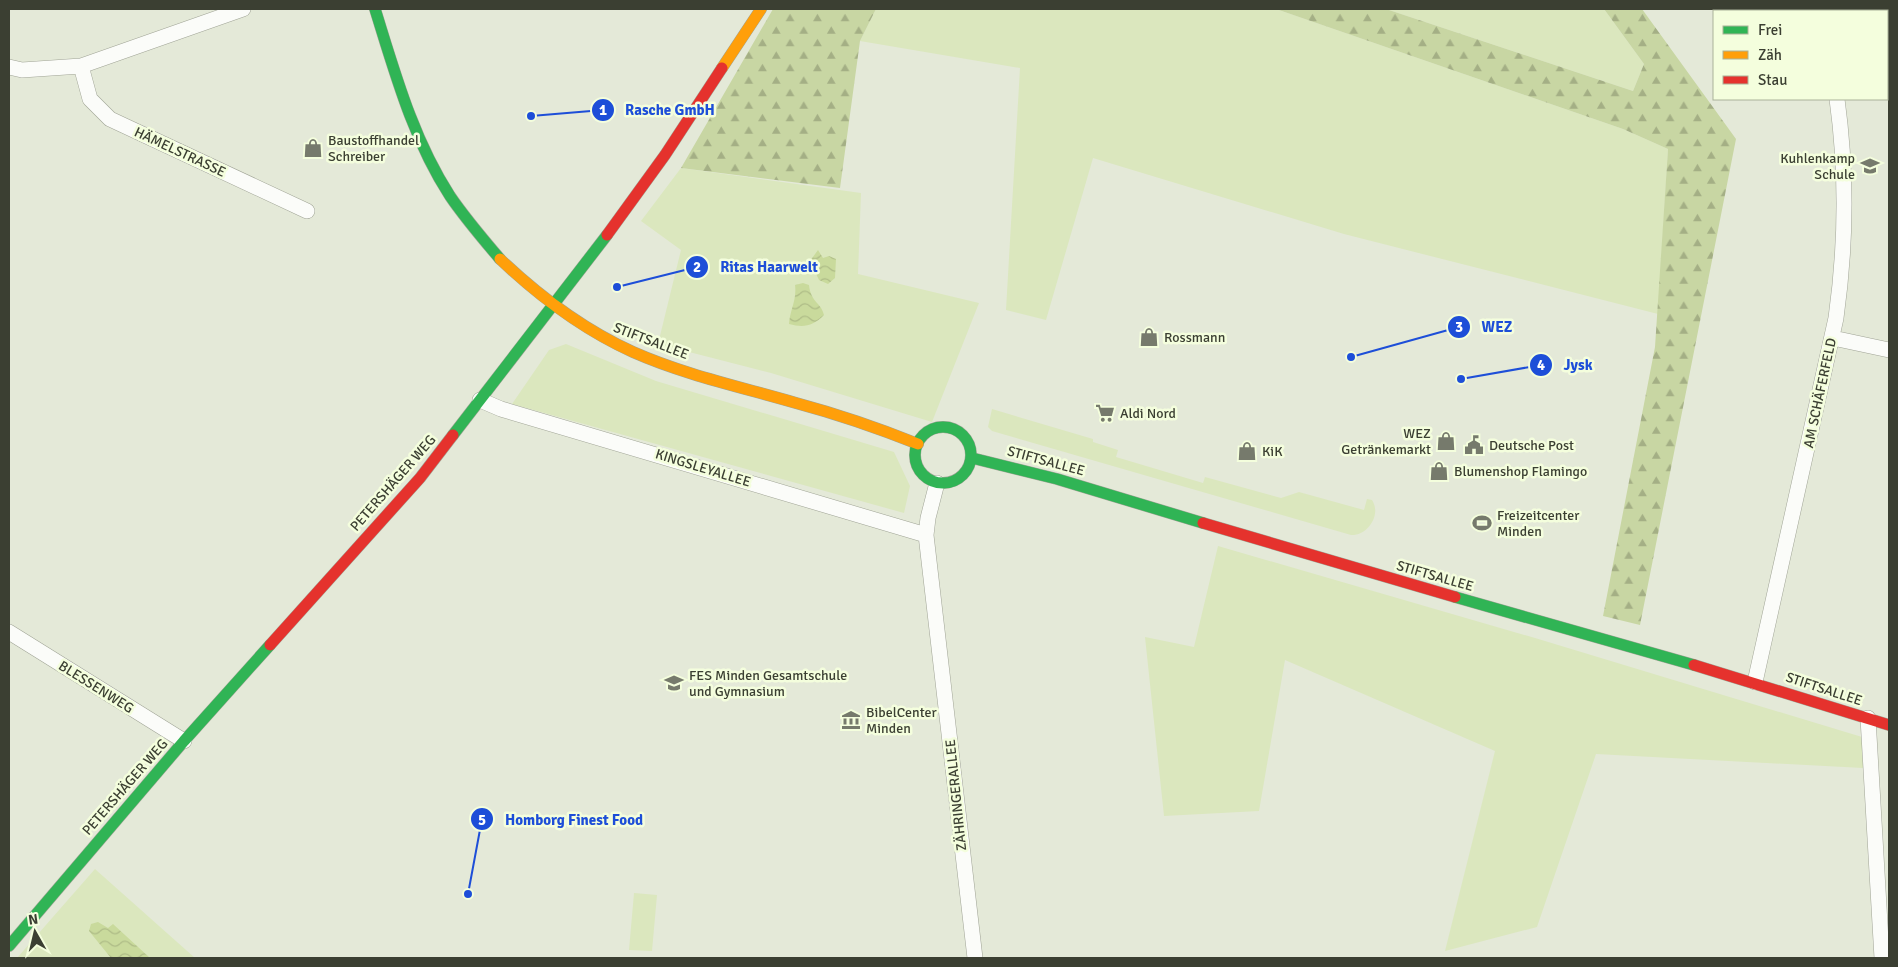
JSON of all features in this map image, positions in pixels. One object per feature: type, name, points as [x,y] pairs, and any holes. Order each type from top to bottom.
[{"type":"main road","name":"STIFTSALLEE","points":[[375,9],[399,85],[429,159],[462,213],[489,248],[519,279],[552,306],[606,340],[671,367],[896,434],[918,444]]},
{"type":"main road","name":"PETERSHÄGER WEG","points":[[9,946],[184,741],[420,478],[659,163],[761,9]]},
{"type":"main road","points":[[936,428],[953,429],[968,440],[972,458],[968,470],[960,478],[949,483],[937,483],[923,475],[918,468],[916,460],[918,444],[922,437],[936,428]]},
{"type":"main road","name":"STIFTSALLEE","points":[[972,458],[1057,479],[1385,577],[1755,682],[1889,725]]},
{"type":"street","points":[[9,67],[22,70],[81,66],[243,9]]},
{"type":"street","name":"HÄMELSTRASSE","points":[[81,66],[90,99],[110,119],[307,211]]},
{"type":"street","name":"AM SCHÄFERFELD","points":[[1755,682],[1833,338],[1843,265],[1844,234],[1837,100]]},
{"type":"street","points":[[1833,338],[1889,350]]},
{"type":"street","name":"KINGSLEYALLEE","points":[[480,400],[501,409],[926,535]]},
{"type":"street","name":"ZÄHRINGERALLEE","points":[[937,483],[928,518],[926,535],[975,958]]},
{"type":"street","name":"BLESSENWEG","points":[[9,632],[184,741]]},
{"type":"street","points":[[1868,718],[1882,958]]},
{"type":"shaded area","points":[[876,9],[1276,9],[1623,129],[1668,149],[1658,314],[1344,234],[1093,158],[1046,320],[1006,310],[1020,68],[860,41]]},
{"type":"shaded area","points":[[1386,9],[1604,9],[1644,64],[1633,91]]},
{"type":"shaded area","points":[[681,168],[861,193],[858,274],[979,303],[932,422],[771,373],[658,344],[681,250],[641,221]]},
{"type":"shaded area","points":[[566,344],[656,381],[894,452],[910,486],[904,513],[512,404],[549,350]]},
{"type":"shaded area","points":[[992,409],[1093,439],[1093,442],[1118,450],[1116,457],[1203,483],[1205,477],[1281,498],[1299,492],[1364,510],[1367,499],[1372,500],[1375,506],[1374,518],[1371,524],[1362,532],[1351,535],[992,431],[988,427]]},
{"type":"shaded area","points":[[1218,546],[1535,638],[1862,737],[1863,768],[1596,754],[1537,927],[1445,951],[1495,751],[1285,660],[1259,811],[1164,816],[1145,637],[1194,647]]},
{"type":"shaded area","points":[[95,869],[195,958],[17,958]]},
{"type":"shaded area","points":[[634,893],[657,895],[652,951],[629,950]]},
{"type":"green space","points":[[773,9],[876,9],[860,41],[840,188],[681,168]]},
{"type":"green space","points":[[1276,9],[1386,9],[1633,91],[1644,64],[1604,9],[1642,9],[1736,139],[1640,625],[1603,616],[1655,347],[1668,149],[1623,129]]},
{"type":"water","points":[[818,250],[823,258],[829,256],[836,259],[835,278],[828,284],[819,280],[810,261]]},
{"type":"water","points":[[803,283],[809,285],[814,299],[821,307],[824,315],[816,322],[808,325],[789,324],[795,295],[795,285]]},
{"type":"water","points":[[98,922],[108,928],[113,924],[150,958],[111,958],[89,931],[91,924]]},
{"type":"traffic: fast","points":[[375,9],[406,105],[425,152],[450,196],[500,259]]},
{"type":"traffic: fast","points":[[453,435],[607,235]]},
{"type":"traffic: fast","points":[[943,427],[954,429],[963,435],[969,444],[971,455],[969,466],[963,475],[954,481],[943,483],[932,481],[923,475],[917,466],[915,455],[917,444],[923,435],[932,429],[943,427]]},
{"type":"traffic: fast","points":[[972,458],[1057,479],[1203,523]]},
{"type":"traffic: fast","points":[[1455,597],[1694,665]]},
{"type":"traffic: fast","points":[[9,946],[184,741],[270,645]]},
{"type":"traffic: slow","points":[[722,68],[761,9]]},
{"type":"traffic: slow","points":[[500,259],[562,311],[596,333],[633,352],[693,374],[811,407],[918,444]]},
{"type":"traffic: jam","points":[[607,235],[665,155],[722,68]]},
{"type":"traffic: jam","points":[[270,645],[420,478],[453,435]]},
{"type":"traffic: jam","points":[[1203,523],[1455,597]]},
{"type":"traffic: jam","points":[[1694,665],[1889,725]]},
{"type":"place","name":"Rasche GmbH","points":[[531,116]]},
{"type":"place","name":"Baustoffhandel Schreiber","points":[[313,148]]},
{"type":"place","name":"Kuhlenkamp Schule","points":[[1870,166]]},
{"type":"place","name":"Ritas Haarwelt","points":[[617,287]]},
{"type":"place","name":"Rossmann","points":[[1149,337]]},
{"type":"place","name":"WEZ","points":[[1351,357]]},
{"type":"place","name":"Jysk","points":[[1461,379]]},
{"type":"place","name":"Aldi Nord","points":[[1105,413]]},
{"type":"place","name":"WEZ Getränkemarkt","points":[[1446,441]]},
{"type":"place","name":"Deutsche Post","points":[[1474,445]]},
{"type":"place","name":"KiK","points":[[1247,451]]},
{"type":"place","name":"Blumenshop Flamingo","points":[[1439,471]]},
{"type":"place","name":"Freizeitcenter Minden","points":[[1482,523]]},
{"type":"place","name":"FES Minden Gesamtschule und Gymnasium","points":[[674,683]]},
{"type":"place","name":"BibelCenter Minden","points":[[851,720]]},
{"type":"place","name":"Homborg Finest Food","points":[[468,894]]}]
